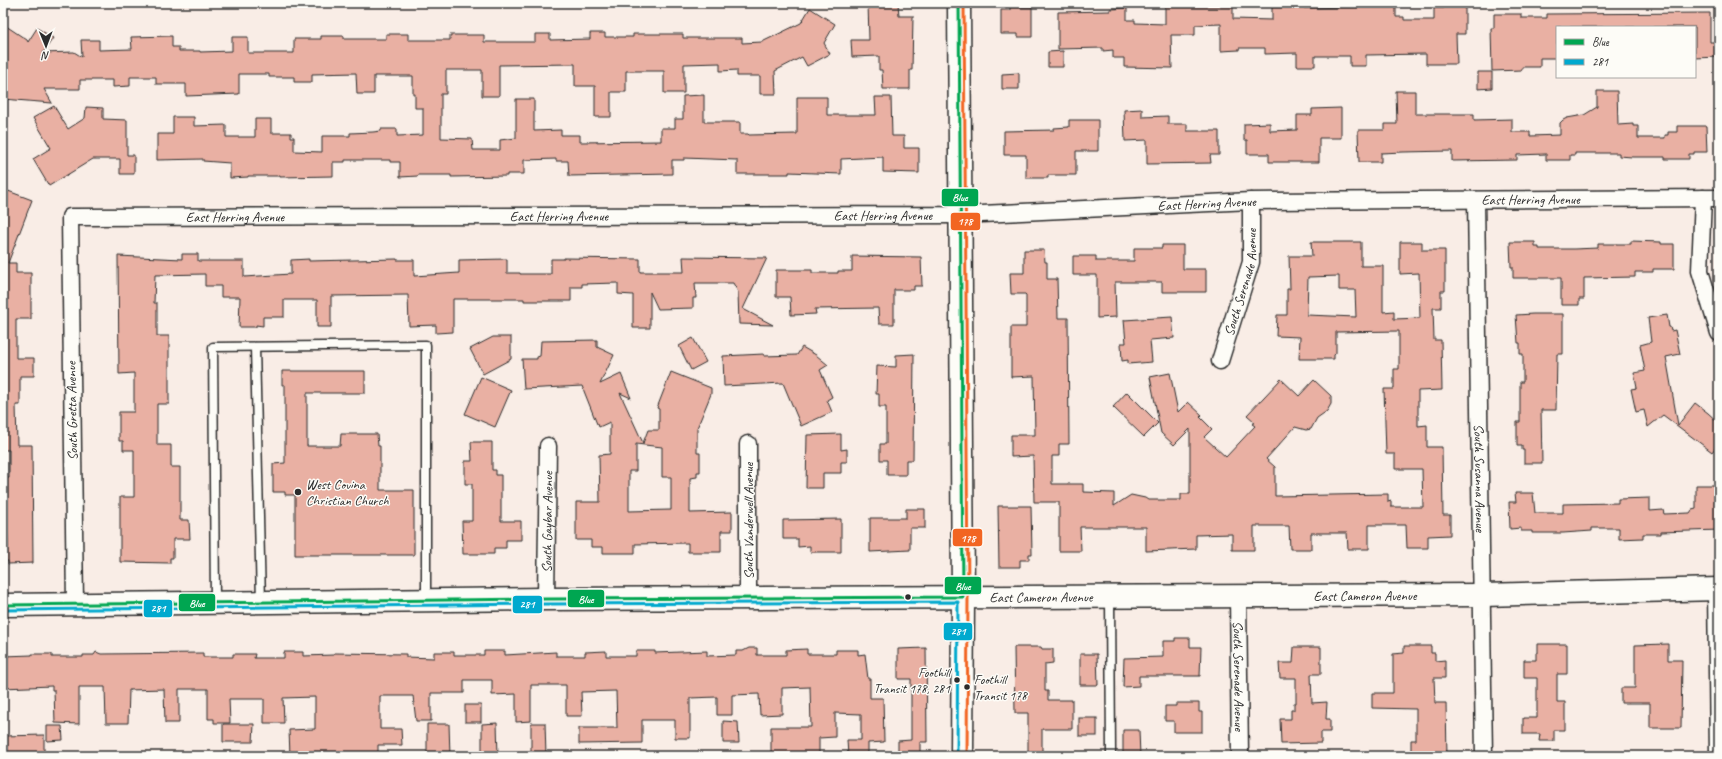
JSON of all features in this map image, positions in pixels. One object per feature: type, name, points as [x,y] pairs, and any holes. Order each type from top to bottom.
[{"type":"main road","points":[[959,3],[963,597],[962,756]]},
{"type":"main road","name":"East Cameron Avenue","points":[[3,605],[546,599],[1482,595],[1717,589]]},
{"type":"street","name":"East Herring Avenue","points":[[70,217],[961,215],[1251,201],[1711,198]]},
{"type":"street","points":[[1711,198],[1700,271],[1719,333]]},
{"type":"street","name":"South Susanna Avenue","points":[[1476,200],[1484,756]]},
{"type":"street","name":"South Serenade Avenue","points":[[1220,362],[1252,262],[1251,201]]},
{"type":"street","name":"South Gretta Avenue","points":[[70,217],[74,605]]},
{"type":"street","name":"South Vanderwell Avenue","points":[[748,444],[748,598]]},
{"type":"street","name":"South Gaybar Avenue","points":[[546,599],[548,446]]},
{"type":"street","points":[[1717,589],[1718,756]]},
{"type":"street","name":"South Serenade Avenue","points":[[1238,596],[1240,756]]},
{"type":"lane","points":[[215,603],[213,347],[426,345],[426,600]]},
{"type":"lane","points":[[255,347],[262,603]]},
{"type":"lane","points":[[1110,597],[1111,756]]},
{"type":"building","points":[[868,3],[898,3],[899,16],[913,16],[912,70],[910,70],[910,89],[883,89],[882,70],[879,70],[879,56],[852,57],[851,40],[869,40]]},
{"type":"building","points":[[1444,5],[1465,5],[1465,34],[1456,34],[1457,64],[1426,64],[1426,54],[1366,55],[1366,66],[1350,66],[1350,56],[1315,56],[1315,66],[1297,66],[1297,53],[1265,54],[1265,48],[1239,48],[1239,50],[1221,51],[1221,24],[1195,25],[1195,35],[1171,35],[1172,68],[1124,67],[1124,58],[1113,58],[1113,50],[1103,51],[1103,48],[1058,49],[1058,12],[1110,11],[1110,9],[1127,8],[1127,20],[1135,20],[1135,23],[1165,24],[1165,6],[1233,6],[1233,19],[1272,20],[1272,7],[1304,8],[1396,6],[1396,17],[1404,17],[1404,20],[1434,20],[1434,8],[1444,8]]},
{"type":"building","points":[[1010,7],[1032,7],[1032,37],[1018,37],[1018,34],[1001,34],[1001,10],[1010,10]]},
{"type":"building","points":[[810,8],[835,24],[824,43],[830,54],[807,66],[802,57],[775,71],[776,94],[760,94],[760,76],[737,76],[737,70],[720,71],[720,63],[684,64],[684,93],[664,93],[664,71],[626,71],[626,92],[611,92],[611,117],[595,117],[595,86],[575,86],[575,64],[499,65],[499,96],[482,96],[482,70],[446,70],[446,94],[441,94],[441,138],[472,139],[473,150],[500,150],[500,140],[516,138],[516,99],[534,99],[534,131],[561,130],[561,135],[580,135],[580,142],[661,141],[661,128],[675,128],[675,119],[683,119],[683,96],[704,95],[704,122],[740,122],[740,134],[749,135],[797,134],[797,97],[827,97],[827,115],[876,115],[875,97],[891,97],[892,136],[904,136],[904,148],[919,148],[919,173],[883,172],[883,157],[841,159],[841,174],[789,172],[789,174],[737,174],[737,160],[684,158],[684,160],[672,160],[672,174],[569,176],[568,161],[556,161],[556,159],[524,160],[524,174],[507,174],[507,176],[451,177],[451,175],[418,175],[400,177],[400,162],[390,162],[390,160],[345,160],[345,162],[333,162],[333,176],[248,176],[230,178],[230,163],[203,161],[203,159],[157,160],[157,134],[173,134],[173,117],[194,117],[194,126],[226,125],[226,137],[255,137],[255,119],[271,119],[271,133],[291,133],[291,137],[294,137],[294,151],[322,152],[322,136],[350,136],[350,133],[381,131],[381,129],[397,129],[397,136],[423,135],[423,108],[415,108],[413,76],[374,76],[374,94],[357,94],[356,73],[312,74],[312,82],[294,82],[294,77],[269,77],[269,74],[239,74],[239,94],[186,96],[186,84],[156,84],[156,77],[130,77],[130,86],[113,87],[113,80],[80,80],[80,89],[44,89],[52,103],[3,99],[3,88],[7,77],[3,75],[3,24],[28,42],[37,28],[53,38],[43,53],[74,52],[82,57],[81,40],[99,40],[99,50],[132,49],[131,37],[172,36],[172,47],[179,47],[179,51],[232,51],[232,37],[248,37],[248,53],[294,53],[294,39],[321,39],[321,36],[344,36],[344,39],[386,39],[386,34],[408,34],[408,40],[450,40],[450,35],[484,35],[484,42],[535,42],[535,34],[550,34],[550,40],[590,39],[590,33],[605,33],[605,37],[633,37],[633,34],[683,34],[683,38],[742,38],[742,43],[762,42],[801,23]]},
{"type":"building","points":[[1710,13],[1710,42],[1719,42],[1719,57],[1696,58],[1696,26],[1556,26],[1556,58],[1540,58],[1540,67],[1522,67],[1522,70],[1492,71],[1491,28],[1494,28],[1494,14],[1521,14],[1521,18],[1547,18],[1547,14]]},
{"type":"building","points":[[1063,51],[1063,67],[1048,67],[1048,52]]},
{"type":"building","points":[[1478,72],[1492,72],[1492,88],[1478,89]]},
{"type":"building","points":[[1019,73],[1019,89],[1002,89],[1002,74]]},
{"type":"building","points":[[1396,91],[1415,91],[1415,114],[1474,114],[1474,120],[1512,119],[1512,132],[1530,132],[1530,136],[1560,135],[1560,123],[1563,120],[1584,115],[1597,107],[1597,91],[1617,91],[1618,125],[1633,124],[1633,126],[1638,126],[1638,138],[1665,138],[1665,135],[1668,135],[1668,132],[1677,132],[1677,126],[1706,126],[1707,152],[1694,152],[1694,154],[1689,154],[1689,159],[1619,156],[1619,153],[1575,153],[1575,155],[1570,155],[1570,160],[1546,160],[1546,154],[1517,155],[1517,160],[1452,161],[1452,151],[1403,152],[1381,153],[1381,162],[1359,162],[1358,130],[1385,130],[1385,124],[1397,124]]},
{"type":"building","points":[[54,106],[68,129],[85,118],[86,107],[103,108],[103,119],[127,120],[127,155],[134,155],[134,174],[120,174],[120,159],[93,159],[49,186],[33,159],[51,148],[33,118]]},
{"type":"building","points":[[1341,108],[1341,138],[1319,138],[1319,162],[1269,162],[1269,154],[1247,154],[1247,140],[1244,140],[1244,124],[1270,123],[1270,131],[1297,130],[1297,115],[1312,115],[1312,109]]},
{"type":"building","points":[[1142,109],[1142,117],[1168,116],[1168,124],[1187,124],[1187,131],[1219,131],[1219,155],[1210,155],[1211,163],[1147,164],[1147,140],[1125,141],[1124,110]]},
{"type":"building","points":[[1069,120],[1098,120],[1098,151],[1076,151],[1076,175],[1048,175],[1048,178],[1026,178],[1026,155],[1004,155],[1004,131],[1054,130],[1054,128],[1069,127]]},
{"type":"building","points":[[3,189],[32,200],[8,263],[16,263],[16,273],[31,273],[31,319],[16,319],[16,358],[34,358],[34,376],[20,376],[20,405],[16,405],[17,445],[32,445],[33,563],[8,564],[8,561],[3,561],[3,548],[8,548],[7,515],[3,515],[3,478],[9,478],[9,450],[3,450]]},
{"type":"building","points":[[1631,241],[1674,244],[1674,269],[1653,269],[1653,272],[1635,272],[1635,277],[1584,278],[1584,299],[1579,299],[1579,305],[1561,305],[1561,278],[1513,278],[1510,242],[1535,242],[1535,247],[1539,247],[1539,249],[1574,249],[1598,248],[1598,244],[1631,244]]},
{"type":"building","points":[[1311,242],[1361,242],[1361,266],[1383,266],[1383,312],[1394,311],[1394,319],[1420,318],[1419,273],[1400,274],[1400,242],[1422,242],[1422,250],[1445,250],[1445,291],[1441,291],[1441,308],[1433,308],[1434,340],[1441,340],[1442,390],[1418,391],[1418,426],[1427,425],[1427,447],[1442,447],[1443,515],[1450,515],[1450,535],[1428,536],[1428,548],[1407,548],[1406,525],[1369,525],[1369,549],[1348,549],[1347,533],[1311,533],[1311,549],[1290,549],[1289,526],[1254,526],[1254,550],[1232,550],[1232,534],[1196,535],[1196,549],[1146,551],[1146,527],[1080,527],[1081,551],[1059,551],[1059,502],[1034,502],[1033,456],[1011,457],[1011,435],[1035,435],[1034,376],[1011,377],[1011,327],[1026,327],[1026,295],[1011,294],[1010,273],[1024,273],[1024,250],[1044,250],[1045,262],[1047,262],[1047,279],[1057,279],[1058,318],[1068,318],[1069,444],[1059,444],[1059,456],[1052,456],[1052,484],[1083,484],[1083,492],[1114,493],[1114,506],[1131,495],[1148,500],[1181,500],[1181,494],[1190,494],[1190,429],[1174,445],[1161,433],[1150,377],[1170,373],[1178,412],[1188,402],[1202,415],[1200,417],[1212,429],[1204,437],[1226,457],[1255,426],[1252,424],[1255,422],[1247,415],[1281,379],[1299,396],[1314,380],[1331,396],[1331,404],[1327,411],[1317,418],[1311,429],[1306,430],[1295,427],[1266,459],[1275,467],[1275,496],[1388,494],[1388,502],[1391,501],[1391,507],[1423,507],[1422,469],[1395,469],[1395,454],[1386,454],[1384,389],[1394,389],[1394,369],[1399,369],[1399,331],[1336,332],[1336,353],[1334,355],[1334,359],[1299,359],[1300,337],[1276,336],[1277,315],[1287,315],[1287,289],[1290,289],[1289,256],[1312,256]],"holes":[[[1339,276],[1339,290],[1355,290],[1356,317],[1307,315],[1308,277]]]},
{"type":"building","points":[[1162,245],[1183,245],[1183,269],[1206,269],[1206,292],[1162,292],[1162,282],[1115,282],[1116,317],[1097,318],[1097,275],[1073,275],[1073,256],[1096,256],[1096,261],[1134,261],[1134,248],[1162,248]]},
{"type":"building","points":[[182,254],[198,254],[198,261],[244,261],[244,277],[291,274],[291,260],[309,259],[309,261],[414,260],[414,276],[459,273],[459,260],[507,259],[507,273],[551,274],[551,259],[564,258],[640,259],[640,272],[684,272],[683,257],[767,258],[743,309],[773,325],[739,324],[738,292],[733,283],[695,283],[696,298],[693,298],[693,308],[658,309],[650,292],[650,328],[633,328],[633,295],[618,294],[618,283],[582,284],[582,287],[571,287],[571,301],[524,301],[524,299],[453,299],[453,332],[436,333],[436,325],[409,326],[408,295],[331,296],[331,327],[317,327],[317,300],[284,300],[284,317],[263,317],[263,326],[256,325],[256,327],[239,327],[240,297],[221,297],[221,286],[205,286],[205,274],[155,275],[154,303],[157,303],[157,336],[169,336],[169,404],[157,404],[157,445],[171,445],[171,467],[180,467],[180,520],[189,520],[190,539],[173,539],[173,558],[170,558],[170,563],[120,562],[120,497],[134,497],[134,450],[123,450],[123,441],[119,441],[119,412],[134,412],[134,373],[119,374],[118,256],[182,259]]},
{"type":"building","points":[[852,256],[921,257],[922,286],[914,286],[914,290],[894,290],[894,324],[879,324],[878,308],[815,309],[816,314],[791,315],[790,297],[776,297],[776,270],[812,270],[812,273],[838,273],[838,271],[852,271]]},
{"type":"building","points":[[1563,314],[1563,354],[1557,354],[1556,410],[1541,410],[1542,463],[1524,463],[1524,450],[1522,450],[1522,446],[1517,446],[1517,422],[1520,422],[1520,382],[1523,382],[1523,354],[1520,354],[1520,343],[1518,343],[1516,315]]},
{"type":"building","points":[[1667,315],[1671,331],[1675,330],[1680,354],[1666,357],[1678,425],[1695,403],[1708,413],[1719,423],[1719,443],[1712,452],[1663,415],[1648,427],[1644,410],[1636,412],[1631,389],[1637,388],[1634,373],[1645,371],[1640,345],[1651,342],[1648,318]]},
{"type":"building","points":[[1172,317],[1174,338],[1150,340],[1152,362],[1128,364],[1128,360],[1122,361],[1121,343],[1126,343],[1124,320]]},
{"type":"building","points":[[493,337],[511,337],[511,359],[483,374],[470,349]]},
{"type":"building","points":[[693,338],[706,362],[691,370],[679,346]]},
{"type":"building","points":[[597,340],[597,347],[614,355],[600,384],[621,374],[631,398],[620,393],[643,443],[648,430],[659,430],[659,409],[657,408],[671,372],[711,388],[711,394],[697,428],[697,453],[700,453],[700,472],[697,472],[697,477],[690,478],[690,513],[732,512],[732,531],[721,531],[721,552],[688,552],[688,543],[635,544],[635,553],[603,553],[603,547],[591,547],[591,540],[576,540],[576,502],[600,502],[599,455],[610,454],[610,422],[599,427],[582,386],[524,389],[522,359],[537,359],[537,357],[540,356],[541,341]],"holes":[[[636,444],[662,447],[662,477],[671,477],[671,510],[629,511],[629,471],[636,471]]]},
{"type":"building","points":[[802,347],[816,355],[828,365],[820,370],[832,397],[827,400],[832,412],[801,426],[783,383],[724,386],[723,356],[764,354],[764,356],[797,355]]},
{"type":"building","points":[[914,354],[913,460],[906,460],[906,475],[887,475],[887,460],[880,460],[880,444],[886,444],[886,407],[879,407],[879,394],[876,394],[877,366],[896,367],[896,355]]},
{"type":"building","points":[[282,371],[365,371],[365,393],[307,393],[307,446],[340,446],[341,434],[377,434],[378,446],[380,446],[380,490],[414,490],[414,555],[295,555],[295,495],[285,495],[285,492],[273,492],[273,464],[285,463],[285,385],[282,385]]},
{"type":"building","points":[[481,377],[511,390],[495,427],[465,414]]},
{"type":"building","points":[[1127,392],[1158,423],[1144,437],[1113,407]]},
{"type":"building","points":[[841,434],[841,450],[847,449],[847,462],[841,462],[841,473],[823,473],[823,488],[806,488],[807,435]]},
{"type":"building","points":[[471,442],[492,442],[492,470],[496,470],[496,475],[501,475],[501,521],[521,521],[521,540],[506,540],[506,548],[494,548],[494,554],[463,554],[462,521],[472,521],[472,484],[465,484],[465,461],[472,461]]},
{"type":"building","points":[[1696,485],[1716,485],[1717,501],[1719,500],[1719,530],[1661,532],[1661,534],[1643,534],[1643,538],[1619,539],[1619,528],[1592,528],[1592,531],[1563,533],[1532,533],[1532,531],[1521,531],[1521,528],[1510,529],[1509,502],[1516,502],[1515,493],[1533,493],[1535,513],[1563,513],[1563,504],[1618,503],[1618,499],[1650,498],[1650,511],[1663,510],[1664,514],[1690,513],[1692,510],[1696,509]]},
{"type":"building","points":[[998,506],[1031,506],[1032,554],[1029,554],[1029,560],[1020,560],[1020,567],[999,567]]},
{"type":"building","points":[[906,509],[925,509],[925,528],[910,528],[910,550],[870,552],[870,518],[906,518]]},
{"type":"building","points":[[841,519],[841,552],[810,552],[810,546],[798,547],[798,539],[783,539],[783,520]]},
{"type":"building","points":[[1175,638],[1190,638],[1190,647],[1201,647],[1200,676],[1139,676],[1139,686],[1123,687],[1124,658],[1163,657],[1163,641],[1175,641]]},
{"type":"building","points":[[1538,644],[1567,644],[1567,674],[1557,674],[1557,702],[1565,702],[1565,730],[1554,730],[1554,741],[1539,741],[1540,734],[1523,734],[1523,718],[1537,718],[1537,678],[1524,678],[1524,660],[1536,660]]},
{"type":"building","points":[[1668,644],[1668,660],[1682,660],[1681,728],[1650,728],[1650,703],[1621,703],[1621,688],[1635,688],[1635,645]]},
{"type":"building","points":[[1404,646],[1431,646],[1431,653],[1435,653],[1435,661],[1445,660],[1445,678],[1434,678],[1435,703],[1446,703],[1447,756],[1411,756],[1411,740],[1416,740],[1416,709],[1372,708],[1372,693],[1393,693],[1393,654],[1404,653]]},
{"type":"building","points":[[1014,647],[1041,647],[1042,649],[1053,649],[1053,663],[1045,664],[1045,691],[1048,691],[1048,700],[1072,700],[1072,729],[1042,729],[1042,756],[1028,756],[1028,713],[1015,713]]},
{"type":"building","points":[[1294,647],[1321,647],[1321,674],[1311,674],[1312,703],[1327,702],[1326,719],[1330,719],[1330,732],[1321,732],[1321,743],[1281,744],[1280,719],[1291,719],[1291,710],[1294,710],[1294,703],[1296,703],[1296,678],[1280,678],[1279,663],[1293,663]]},
{"type":"building","points":[[749,648],[757,648],[757,655],[786,655],[786,650],[807,649],[807,654],[836,654],[836,650],[858,650],[858,655],[865,654],[868,679],[870,679],[870,698],[883,698],[884,742],[868,743],[868,756],[848,756],[847,740],[861,740],[861,714],[835,713],[835,737],[819,738],[819,756],[771,756],[771,727],[811,727],[810,687],[782,688],[782,714],[760,715],[759,694],[732,695],[732,715],[717,715],[717,697],[690,698],[690,738],[675,738],[675,720],[642,720],[642,743],[579,744],[579,728],[617,728],[616,691],[581,692],[582,716],[566,716],[566,685],[531,685],[531,721],[516,722],[516,694],[492,695],[492,680],[464,680],[464,693],[431,693],[431,721],[416,721],[413,696],[380,696],[380,729],[401,729],[402,745],[378,745],[378,756],[290,756],[289,730],[315,729],[315,697],[283,698],[284,723],[264,723],[264,699],[229,699],[230,723],[214,723],[214,719],[208,719],[208,689],[179,689],[179,723],[165,723],[164,689],[129,690],[128,723],[106,723],[105,687],[79,687],[79,724],[55,723],[54,690],[52,690],[52,686],[3,688],[4,656],[32,654],[52,654],[52,657],[83,657],[83,655],[94,655],[96,652],[101,654],[203,653],[203,657],[233,657],[233,654],[255,654],[254,658],[284,658],[284,652],[303,652],[303,656],[334,655],[334,653],[406,654],[406,657],[434,658],[434,652],[454,652],[454,655],[484,655],[484,651],[505,651],[505,655],[556,652],[556,656],[585,656],[585,652],[606,651],[606,656],[636,656],[636,651],[655,651],[655,653],[707,651],[707,656],[736,655],[736,651],[743,651]]},
{"type":"building","points":[[926,648],[927,742],[920,742],[920,756],[898,756],[898,741],[911,740],[911,679],[898,679],[898,649]]},
{"type":"building","points":[[1080,654],[1097,654],[1098,685],[1080,685]]},
{"type":"building","points":[[1176,703],[1199,703],[1199,712],[1202,712],[1202,732],[1174,732],[1174,721],[1165,721],[1165,706],[1176,706]]},
{"type":"building","points":[[465,705],[481,705],[481,722],[465,722]]},
{"type":"building","points":[[1079,718],[1097,718],[1097,736],[1079,736]]},
{"type":"building","points":[[723,721],[738,722],[739,743],[723,743]]},
{"type":"building","points":[[497,723],[498,756],[482,756],[482,724]]},
{"type":"building","points":[[531,723],[545,723],[546,756],[531,756]]},
{"type":"building","points":[[223,724],[254,724],[253,742],[223,742]]},
{"type":"building","points":[[427,724],[449,724],[450,756],[427,756]]},
{"type":"building","points":[[47,726],[62,726],[63,740],[47,741]]},
{"type":"building","points":[[1123,730],[1139,730],[1140,756],[1123,756]]},
{"type":"building","points":[[44,735],[44,756],[3,756],[3,736]]},
{"type":"transit line","name":"Blue","points":[[3,605],[546,599],[963,597],[959,3]]},
{"type":"transit line","name":"178","points":[[964,3],[968,597],[967,756]]},
{"type":"transit line","name":"281","points":[[3,610],[546,604],[958,602],[957,756]]},
{"type":"place","name":"West Covina Christian Church","points":[[298,492]]},
{"type":"place","name":"Foothill Transit 178, 281","points":[[957,680]]},
{"type":"place","name":"Foothill Transit 178","points":[[967,687]]}]
